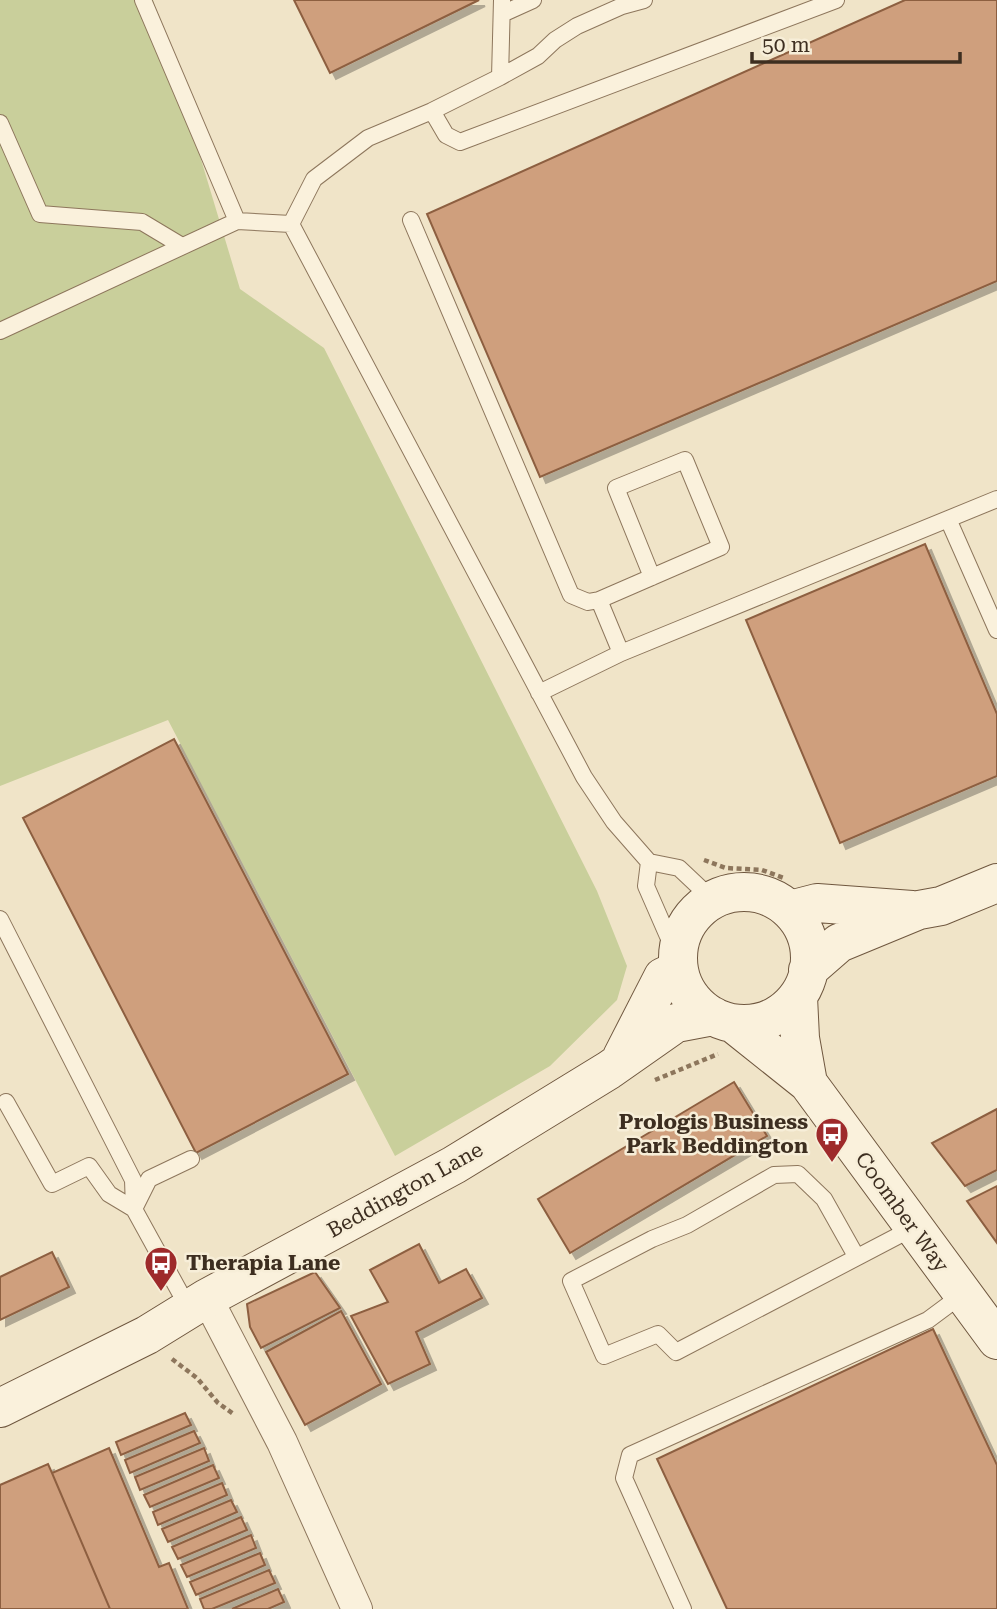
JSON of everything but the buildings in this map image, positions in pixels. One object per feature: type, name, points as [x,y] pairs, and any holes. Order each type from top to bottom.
[{"type":"main road","name":"Beddington Lane","points":[[0,1408],[147,1335],[198,1303],[454,1165],[614,1066],[676,1023],[722,1031],[764,1021],[788,1008],[803,983],[839,943],[919,910],[941,906],[997,883]]},
{"type":"main road","points":[[722,1031],[686,991],[677,964],[684,928],[703,905],[728,893],[751,892],[764,894],[790,910],[807,935],[810,959],[803,983]]},
{"type":"main road","name":"Beddington Lane","points":[[790,910],[817,902],[919,910]]},
{"type":"main road","points":[[614,1066],[663,976],[677,964]]},
{"type":"main road","name":"Coomber Way","points":[[803,983],[800,1038],[808,1083]]},
{"type":"main road","name":"Coomber Way","points":[[722,1031],[808,1083],[997,1340]]},
{"type":"street","points":[[198,1303],[282,1442],[357,1609]]},
{"type":"lane","points":[[143,0],[237,221]]},
{"type":"lane","points":[[500,77],[502,7],[533,0]]},
{"type":"lane","points":[[291,224],[314,179],[368,138],[432,111],[500,77],[538,56],[555,40],[577,26],[622,6],[644,0]]},
{"type":"lane","points":[[432,111],[446,135],[460,142],[836,0]]},
{"type":"lane","points":[[0,123],[40,214],[142,222],[182,246]]},
{"type":"lane","points":[[411,220],[570,595],[589,602],[599,600],[652,577],[721,547],[685,460],[616,488],[652,577]]},
{"type":"lane","points":[[0,331],[237,221],[291,224]]},
{"type":"lane","points":[[291,224],[584,777],[614,822],[649,862],[679,868],[714,901]]},
{"type":"lane","points":[[539,693],[621,653],[997,499]]},
{"type":"lane","points":[[948,519],[997,630]]},
{"type":"lane","points":[[599,600],[621,653]]},
{"type":"lane","points":[[649,862],[646,886],[677,964]]},
{"type":"lane","points":[[0,919],[133,1180],[134,1209]]},
{"type":"lane","points":[[6,1102],[52,1184],[89,1166],[109,1194],[134,1209],[198,1303]]},
{"type":"lane","points":[[134,1209],[149,1179],[191,1159]]},
{"type":"lane","points":[[856,1256],[824,1199],[798,1174],[774,1175],[687,1225],[652,1239],[571,1281],[604,1356],[658,1334],[676,1352],[914,1228]]},
{"type":"lane","points":[[682,1609],[624,1478],[630,1455],[928,1320],[963,1294]]},
{"type":"path","points":[[614,1066],[631,1090],[722,1031]]},
{"type":"green space","points":[[0,0],[153,0],[240,289],[324,348],[597,891],[627,966],[617,1000],[550,1066],[395,1156],[168,720],[0,786]]},
{"type":"place","name":"Prologis Business Park Beddington","points":[[832,1164]]},
{"type":"place","name":"Therapia Lane","points":[[161,1293]]}]
